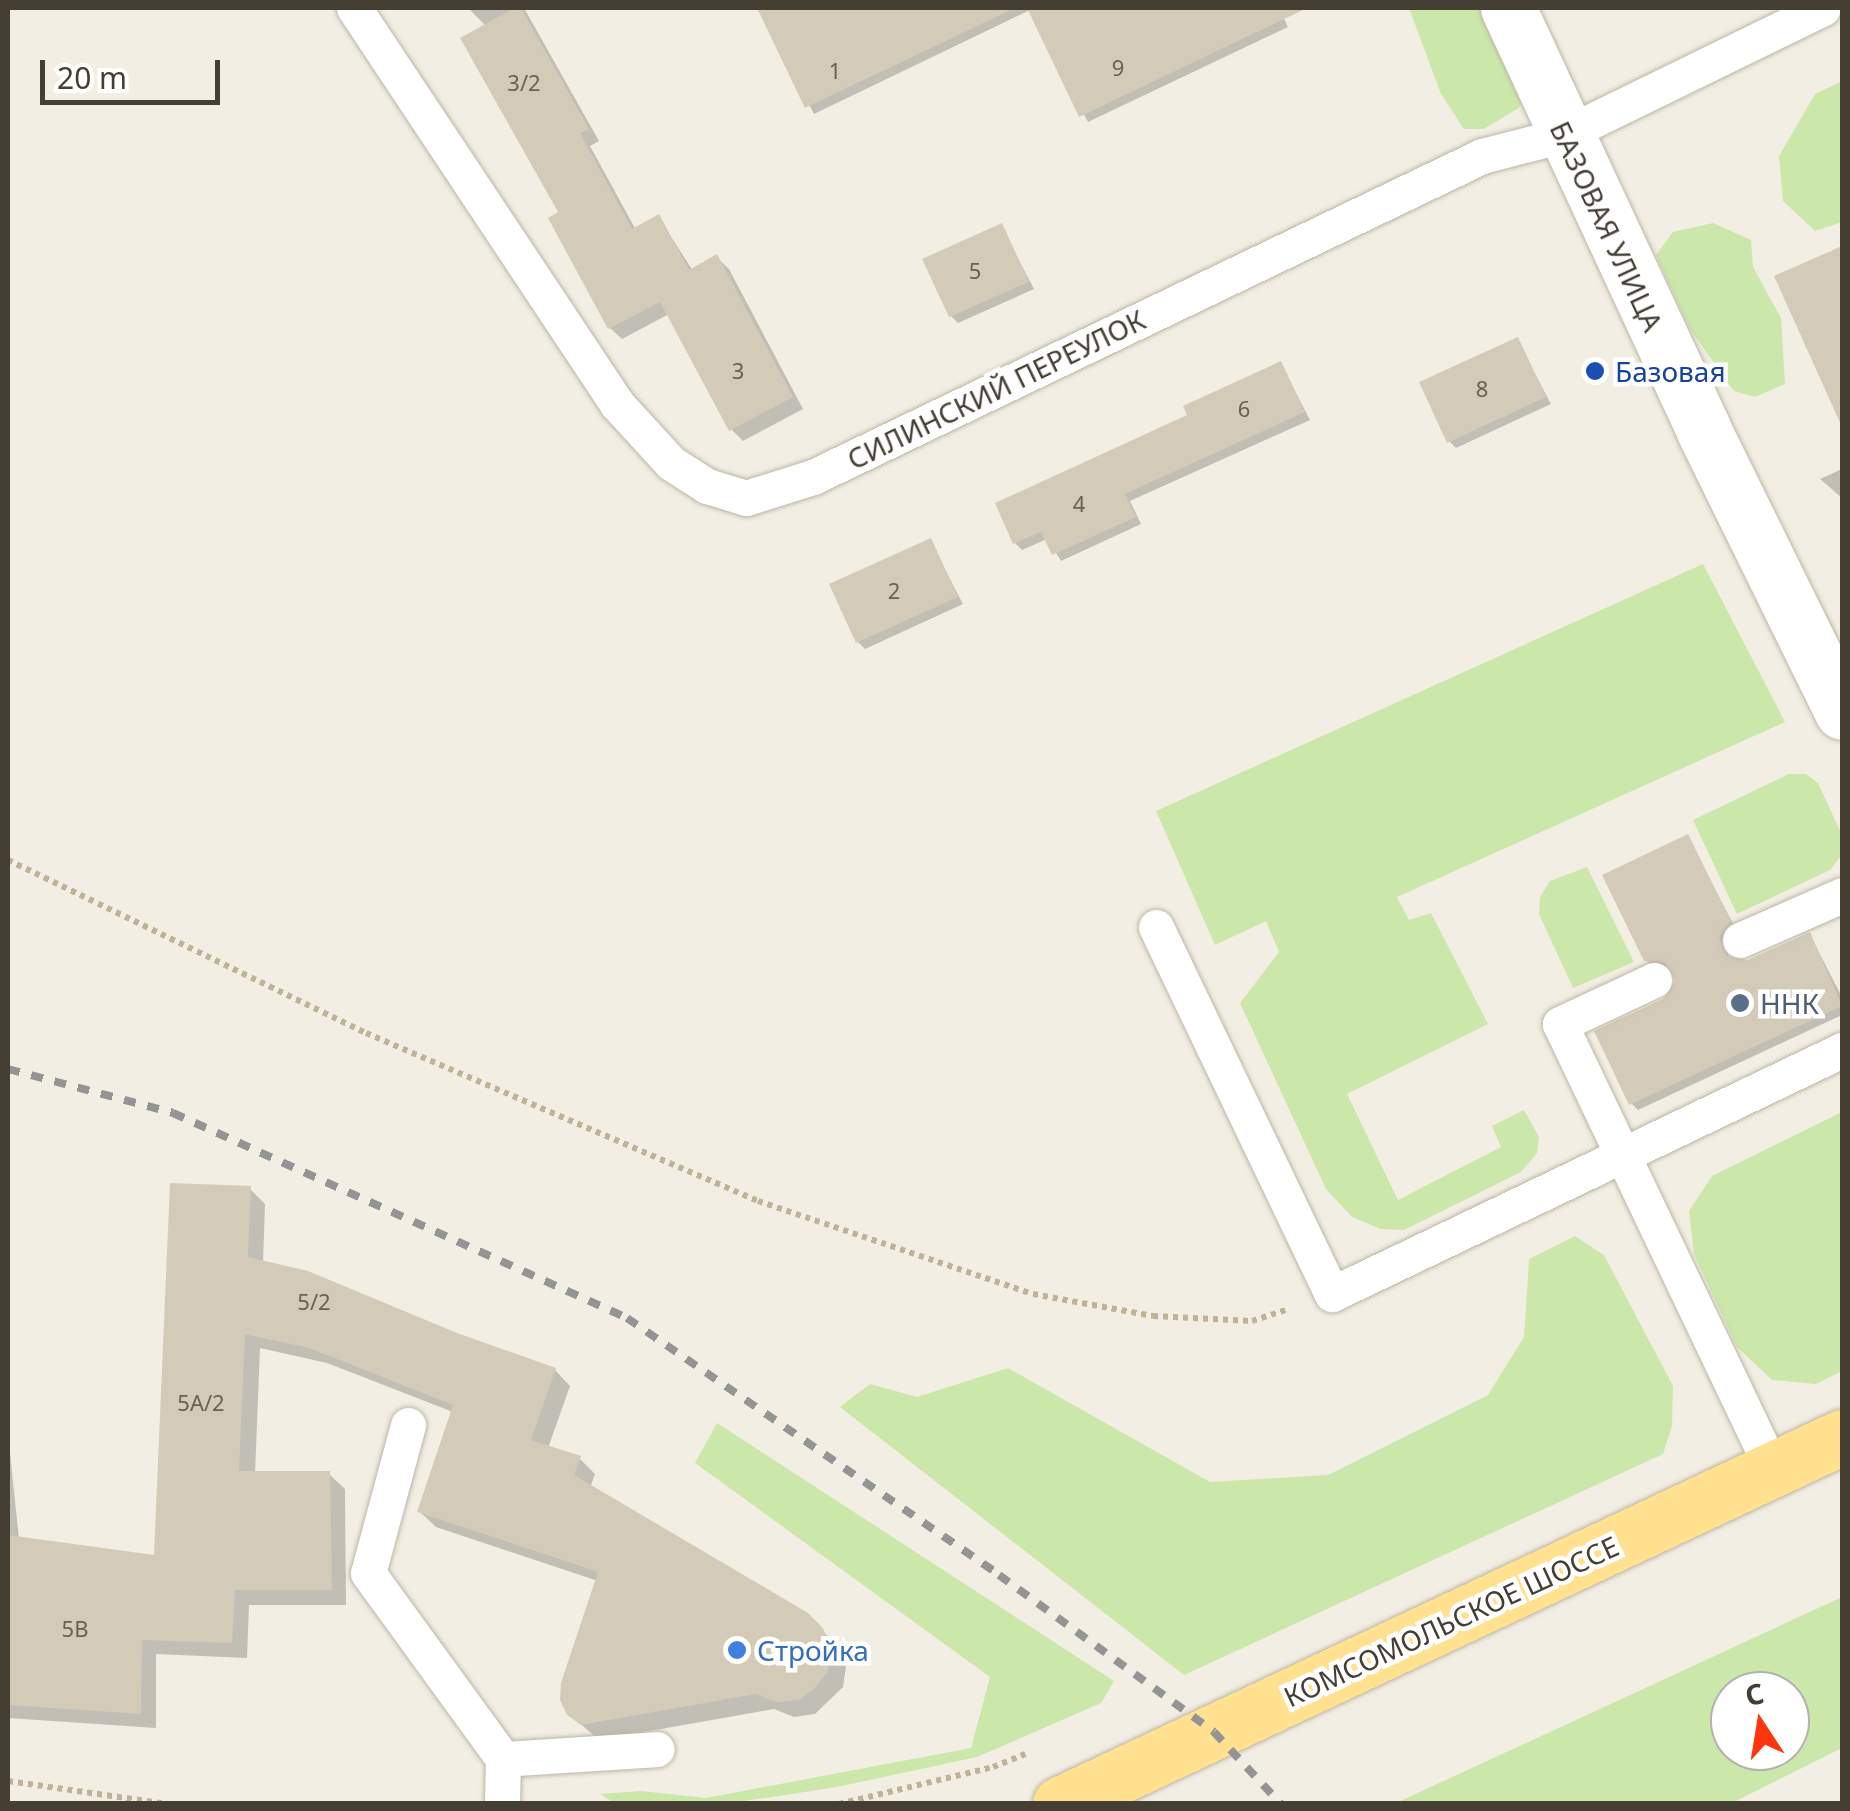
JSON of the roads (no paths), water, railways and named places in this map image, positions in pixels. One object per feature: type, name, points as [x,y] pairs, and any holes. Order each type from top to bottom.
[{"type":"main road","name":"КОМСОМОЛЬСКОЕ ШОССЕ","points":[[1060,1804],[1842,1437]]},
{"type":"street","name":"БАЗОВАЯ УЛИЦА","points":[[1508,8],[1563,135],[1842,712]]},
{"type":"lane","name":"СИЛИНСКИЙ ПЕРЕУЛОК","points":[[354,8],[617,404],[670,463],[707,486],[746,498],[813,477],[1482,156],[1563,135],[1823,8]]},
{"type":"lane","points":[[1740,940],[1842,895]]},
{"type":"lane","points":[[1156,927],[1332,1294],[1622,1159],[1842,1050]]},
{"type":"lane","points":[[1654,980],[1560,1024],[1773,1470]]},
{"type":"lane","points":[[408,1425],[368,1573],[503,1760],[502,1804]]},
{"type":"lane","points":[[503,1760],[657,1749]]},
{"type":"railway","points":[[8,1069],[173,1113],[627,1318],[999,1575],[1214,1732],[1281,1804]]},
{"type":"place","name":"Базовая","points":[[1595,371]]},
{"type":"place","name":"ННК","points":[[1740,1003]]},
{"type":"place","name":"Стройка","points":[[737,1650]]}]
